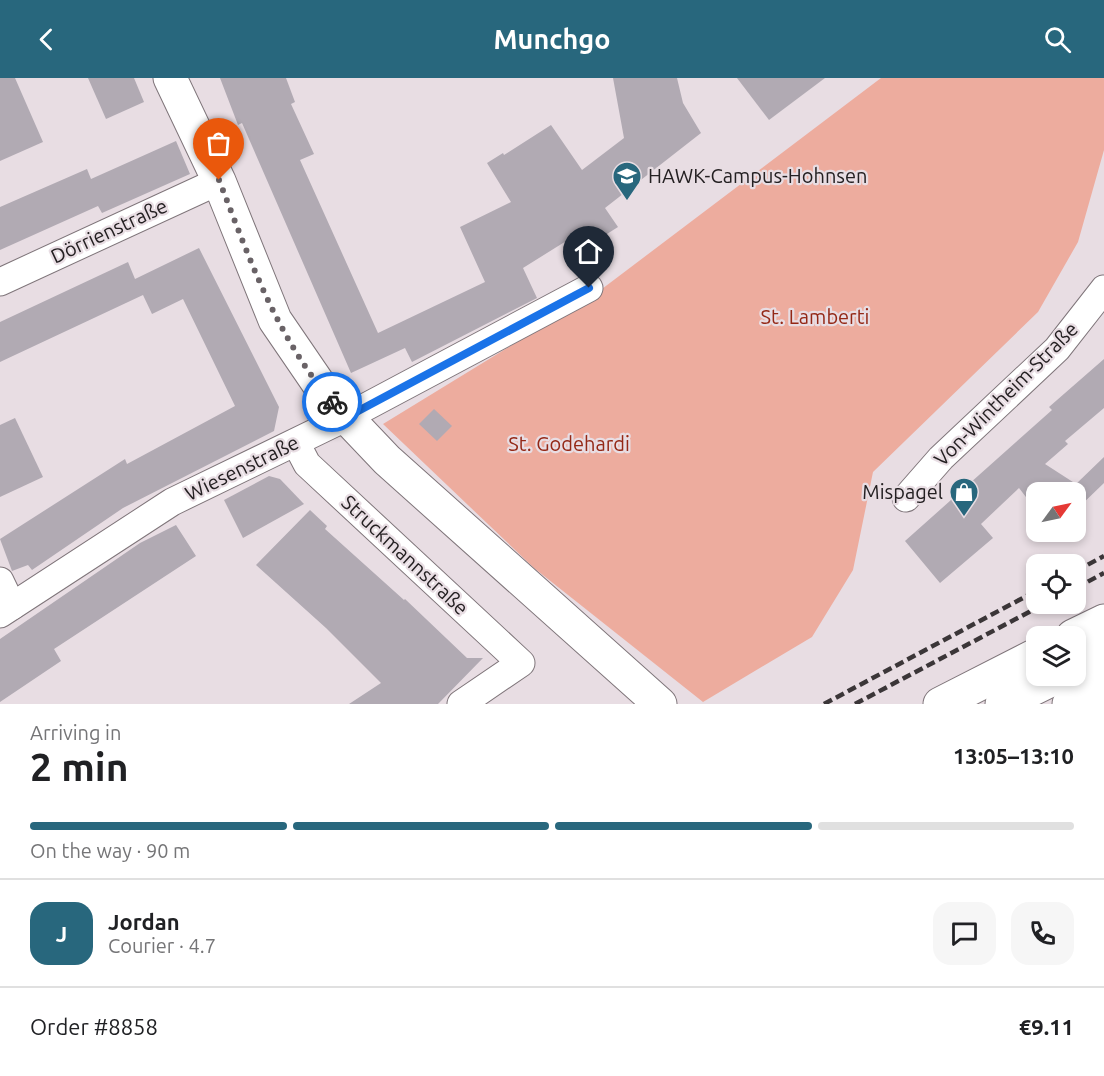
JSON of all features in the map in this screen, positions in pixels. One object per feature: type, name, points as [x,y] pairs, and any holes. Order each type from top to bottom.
[{"type":"main road","points":[[170,78],[219,180],[275,320],[298,357],[345,418],[635,691],[660,704]]},
{"type":"main road","points":[[1086,630],[1104,621]]},
{"type":"main road","points":[[1086,663],[1104,654]]},
{"type":"main road","points":[[940,704],[1026,660]]},
{"type":"main road","points":[[1002,704],[1039,686]]},
{"type":"main road","points":[[1069,704],[1104,687]]},
{"type":"main road","points":[[635,691],[683,704]]},
{"type":"street","name":"Dörrienstraße","points":[[0,282],[219,180]]},
{"type":"street","name":"Wiesenstraße","points":[[6,610],[172,502],[345,418],[589,288]]},
{"type":"street","name":"Von-Wintheim-Straße","points":[[906,498],[941,458],[1057,349],[1104,290]]},
{"type":"street","name":"Struckmannstraße","points":[[296,443],[307,464],[521,663],[461,704]]},
{"type":"street","points":[[0,581],[6,610]]},
{"type":"green space","points":[[881,78],[1104,78],[1104,150],[1078,242],[1038,312],[873,472],[853,570],[812,637],[703,702],[534,568],[383,424],[594,295]]},
{"type":"building","points":[[0,78],[15,78],[43,142],[0,161]]},
{"type":"building","points":[[88,78],[134,78],[144,102],[106,119]]},
{"type":"building","points":[[220,78],[286,78],[295,102],[291,104],[314,154],[300,160],[378,333],[485,282],[460,227],[511,202],[487,163],[503,153],[504,155],[551,125],[582,170],[624,138],[613,78],[677,78],[683,103],[701,133],[605,208],[618,227],[580,251],[571,238],[523,268],[537,298],[412,362],[405,348],[351,373],[242,123],[238,125]]},
{"type":"building","points":[[737,78],[825,78],[769,120]]},
{"type":"building","points":[[176,141],[190,174],[102,213],[98,206],[0,250],[0,207],[87,169],[91,179]]},
{"type":"building","points":[[199,248],[279,407],[274,431],[123,508],[32,570],[28,565],[12,571],[0,539],[125,459],[127,464],[235,406],[183,299],[152,314],[143,295],[0,362],[0,322],[128,262],[135,279]]},
{"type":"building","points":[[1104,359],[1104,408],[1065,441],[1068,444],[1045,464],[1073,482],[1026,482],[1026,497],[1019,488],[981,524],[993,538],[940,583],[905,541],[1052,410],[1049,407]]},
{"type":"building","points":[[434,409],[452,426],[437,441],[419,424]]},
{"type":"building","points":[[15,418],[43,477],[0,497],[0,425]]},
{"type":"building","points":[[1104,457],[1104,483],[1086,500],[1086,482],[1078,482]]},
{"type":"building","points":[[269,476],[280,479],[304,504],[243,538],[224,500]]},
{"type":"building","points":[[310,510],[327,526],[325,529],[405,599],[467,658],[483,658],[438,704],[349,704],[381,683],[326,628],[256,565]]},
{"type":"building","points":[[176,525],[196,556],[54,649],[61,661],[0,702],[0,639],[140,543]]},
{"type":"railway","points":[[1086,566],[1104,556]]},
{"type":"railway","points":[[1086,583],[1104,573]]},
{"type":"railway","points":[[824,704],[1026,596]]},
{"type":"railway","points":[[855,704],[1026,614]]},
{"type":"way so far","points":[[219,180],[275,320],[298,357],[332,402]]},
{"type":"place","name":"HAWK-Campus-Hohnsen","points":[[627,202]]},
{"type":"place","name":"Mispagel","points":[[964,518]]},
{"type":"route","points":[[332,402],[345,418],[589,288]]},
{"type":"park label","name":"St. Lamberti","points":[[815,317]]},
{"type":"park label","name":"St. Godehardi","points":[[569,444]]}]
